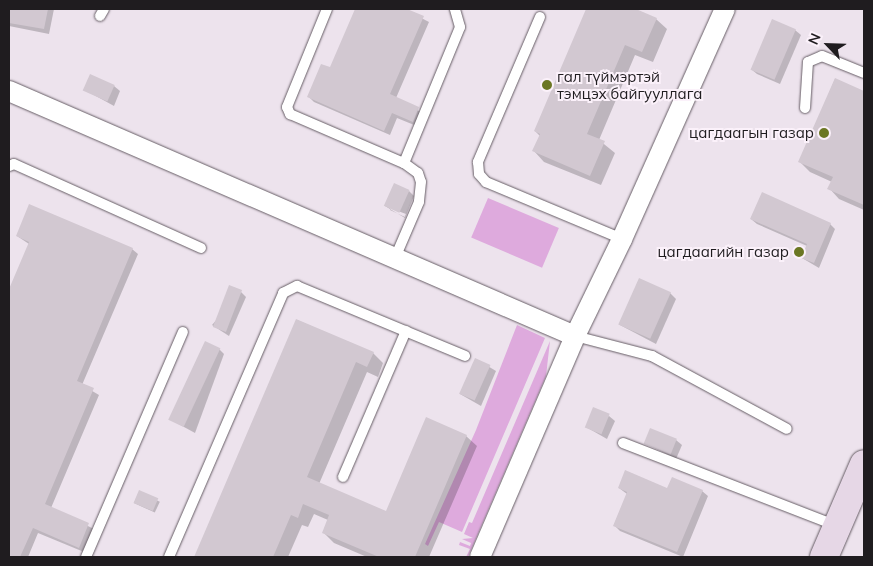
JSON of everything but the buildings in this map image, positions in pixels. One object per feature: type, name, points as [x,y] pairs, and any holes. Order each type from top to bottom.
[{"type":"main road","points":[[824,557],[864,464]]},
{"type":"street","points":[[480,557],[575,336],[622,239],[725,9]]},
{"type":"street","points":[[9,91],[575,336]]},
{"type":"lane","points":[[327,9],[287,107],[290,114],[404,163],[418,173],[421,182],[419,202],[395,258]]},
{"type":"lane","points":[[404,163],[460,27],[455,9]]},
{"type":"lane","points":[[540,17],[478,162],[479,174],[486,182],[622,239]]},
{"type":"lane","points":[[805,108],[808,62],[822,56],[864,73]]},
{"type":"lane","points":[[9,166],[14,164],[201,248]]},
{"type":"lane","points":[[169,557],[283,293],[297,286],[465,356]]},
{"type":"lane","points":[[343,477],[406,331]]},
{"type":"lane","points":[[86,557],[182,332]]},
{"type":"lane","points":[[575,336],[652,356],[787,429]]},
{"type":"lane","points":[[623,443],[837,526]]},
{"type":"shaded area","points":[[488,198],[559,228],[542,268],[471,238]]},
{"type":"shaded area","points":[[517,325],[545,338],[462,532],[439,522],[428,546],[425,544],[476,430]]},
{"type":"shaded area","points":[[550,341],[546,376],[468,557],[466,557],[470,549],[459,545],[460,542],[470,546],[471,543],[462,539],[473,538],[464,534],[469,522],[472,523]]},
{"type":"place","name":"гал түймэртэй тэмцэх байгууллага","points":[[547,85]]},
{"type":"place","name":"цагдаагын газар","points":[[824,133]]},
{"type":"place","name":"цагдаагийн газар","points":[[799,252]]}]
